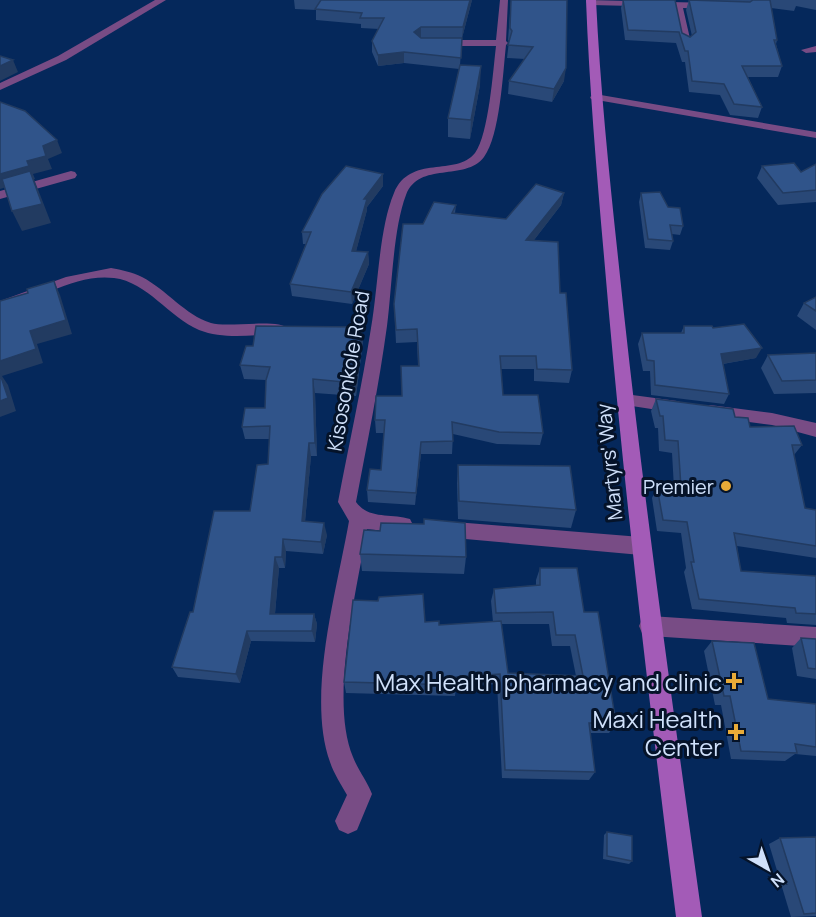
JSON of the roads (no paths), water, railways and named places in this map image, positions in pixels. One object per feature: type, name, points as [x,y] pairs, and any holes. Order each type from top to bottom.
[{"type":"main road","name":"Martyrs' Way","points":[[591,1],[595,97],[625,400],[650,626],[689,917]]},
{"type":"street","points":[[0,87],[62,58],[142,6],[162,0]]},
{"type":"street","name":"Kisosonkole Road","points":[[359,519],[349,510],[347,502],[379,327],[394,216],[402,189],[411,178],[431,170],[470,162],[480,155],[489,135],[503,43],[504,0]]},
{"type":"street","points":[[591,1],[724,7]]},
{"type":"street","points":[[678,5],[686,43]]},
{"type":"street","points":[[433,43],[503,43]]},
{"type":"street","points":[[595,97],[816,135]]},
{"type":"street","points":[[0,195],[71,175]]},
{"type":"street","points":[[0,306],[82,278],[117,273],[133,277],[203,326],[231,330],[291,328]]},
{"type":"street","points":[[360,328],[379,327]]},
{"type":"street","points":[[625,400],[772,419],[816,430]]},
{"type":"street","points":[[348,821],[360,794],[341,760],[333,716],[332,679],[359,519],[423,527],[641,546]]},
{"type":"street","points":[[650,626],[816,637]]},
{"type":"place","name":"Premier","points":[[726,486]]},
{"type":"place","name":"Max Health pharmacy and clinic","points":[[734,681]]},
{"type":"place","name":"Maxi Health Center","points":[[736,732]]}]
